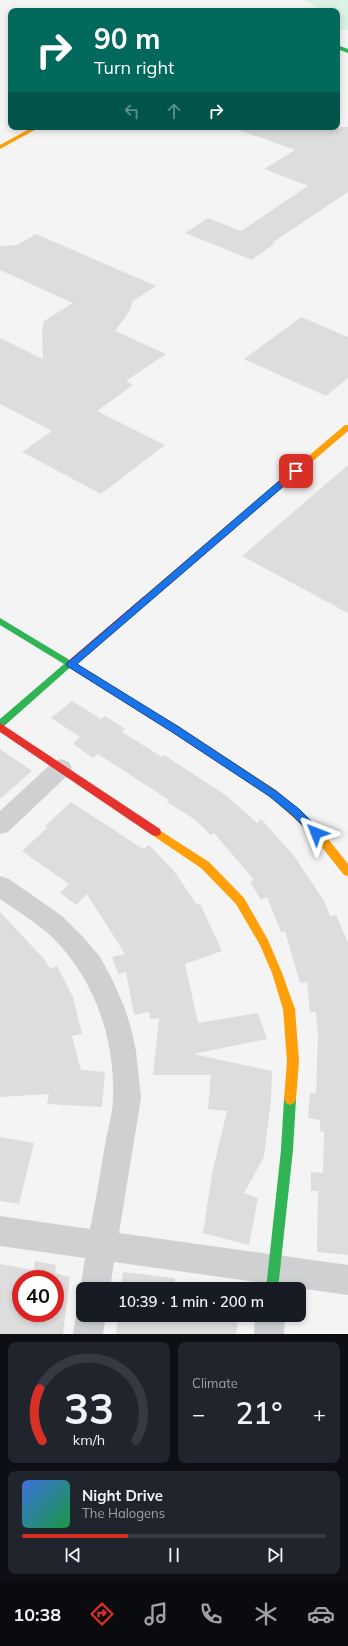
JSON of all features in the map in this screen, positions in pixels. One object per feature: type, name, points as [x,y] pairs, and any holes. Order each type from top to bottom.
[{"type":"street","points":[[0,146],[31,130]]},
{"type":"street","points":[[0,724],[348,427]]},
{"type":"street","points":[[0,621],[175,729],[273,793],[316,833],[348,872]]},
{"type":"street","points":[[0,727],[205,865],[240,901],[264,943],[277,973],[288,1009],[294,1061],[287,1150],[273,1280]]},
{"type":"street","points":[[0,825],[61,768]]},
{"type":"street","points":[[0,886],[59,929],[77,948],[96,975],[106,993],[116,1017],[126,1069],[127,1098],[96,1282]]},
{"type":"street","points":[[0,1231],[102,1245],[273,1280],[348,1280]]},
{"type":"street","points":[[88,1334],[90,1322]]},
{"type":"street","points":[[269,1334],[270,1322]]},
{"type":"green space","points":[[304,0],[348,0],[348,30],[340,30],[340,8],[318,8]]},
{"type":"building","points":[[340,127],[348,127],[348,192],[272,243],[274,244],[252,260],[185,233],[208,218],[241,231],[308,186],[264,169],[295,150],[240,130],[340,130]]},
{"type":"building","points":[[36,234],[156,286],[133,301],[129,312],[115,331],[166,354],[126,381],[133,385],[97,411],[165,445],[101,494],[22,452],[52,431],[0,404],[0,338],[43,359],[42,331],[44,321],[73,303],[0,270],[0,246],[17,245]]},
{"type":"building","points":[[301,317],[348,337],[348,378],[326,396],[244,359]]},
{"type":"building","points":[[348,465],[348,613],[242,556]]},
{"type":"building","points":[[72,701],[101,719],[105,716],[125,729],[122,732],[162,757],[164,755],[227,796],[257,823],[261,819],[294,856],[324,901],[330,916],[336,915],[348,943],[348,1255],[317,1252],[318,1191],[311,1191],[311,1172],[323,1173],[324,1132],[320,1131],[320,1120],[308,1118],[310,1093],[316,1093],[318,1036],[316,1012],[310,1012],[307,982],[300,983],[285,931],[281,932],[267,897],[261,900],[250,882],[254,880],[214,833],[211,835],[194,819],[167,802],[169,800],[98,754],[93,758],[73,744],[80,737],[51,718]]},
{"type":"building","points":[[0,749],[32,771],[0,799]]},
{"type":"building","points":[[71,802],[143,849],[149,845],[174,871],[197,905],[200,904],[222,951],[185,964],[198,1023],[258,1013],[267,1039],[193,1054],[272,1071],[271,1099],[264,1157],[244,1193],[258,1198],[249,1245],[203,1233],[212,1174],[227,1111],[208,1109],[211,1075],[153,1075],[159,1018],[150,1019],[149,1012],[134,1015],[126,972],[118,974],[112,957],[125,954],[87,894],[76,905],[60,893],[69,884],[22,851],[47,828],[45,826]]},
{"type":"building","points":[[0,912],[45,960],[50,969],[57,966],[73,997],[82,1034],[72,1036],[81,1070],[105,1072],[102,1107],[47,1104],[49,1094],[0,1097]]},
{"type":"building","points":[[0,1137],[34,1143],[19,1204],[0,1201]]},
{"type":"building","points":[[35,1261],[56,1265],[55,1270],[34,1270]]},
{"type":"building","points":[[0,1264],[34,1270],[12,1270],[12,1322],[64,1322],[64,1275],[70,1277],[63,1334],[0,1334]]},
{"type":"building","points":[[123,1272],[175,1278],[175,1282],[122,1282]]},
{"type":"building","points":[[117,1322],[238,1322],[236,1334],[116,1334]]},
{"type":"traffic: fast","points":[[340,48],[348,51]]},
{"type":"traffic: fast","points":[[0,621],[70,664],[0,724]]},
{"type":"traffic: fast","points":[[273,1282],[287,1150],[290,1099]]},
{"type":"traffic: slow","points":[[0,147],[31,130]]},
{"type":"traffic: slow","points":[[146,599],[348,427]]},
{"type":"traffic: slow","points":[[97,681],[175,729],[273,793],[317,833],[348,872]]},
{"type":"traffic: slow","points":[[156,832],[205,865],[240,901],[264,943],[277,973],[289,1009],[293,1061],[290,1099]]},
{"type":"traffic: jam","points":[[97,681],[70,664],[146,599]]},
{"type":"traffic: jam","points":[[0,727],[156,832]]},
{"type":"route","points":[[296,471],[70,664],[175,729],[273,793],[316,833]]}]
